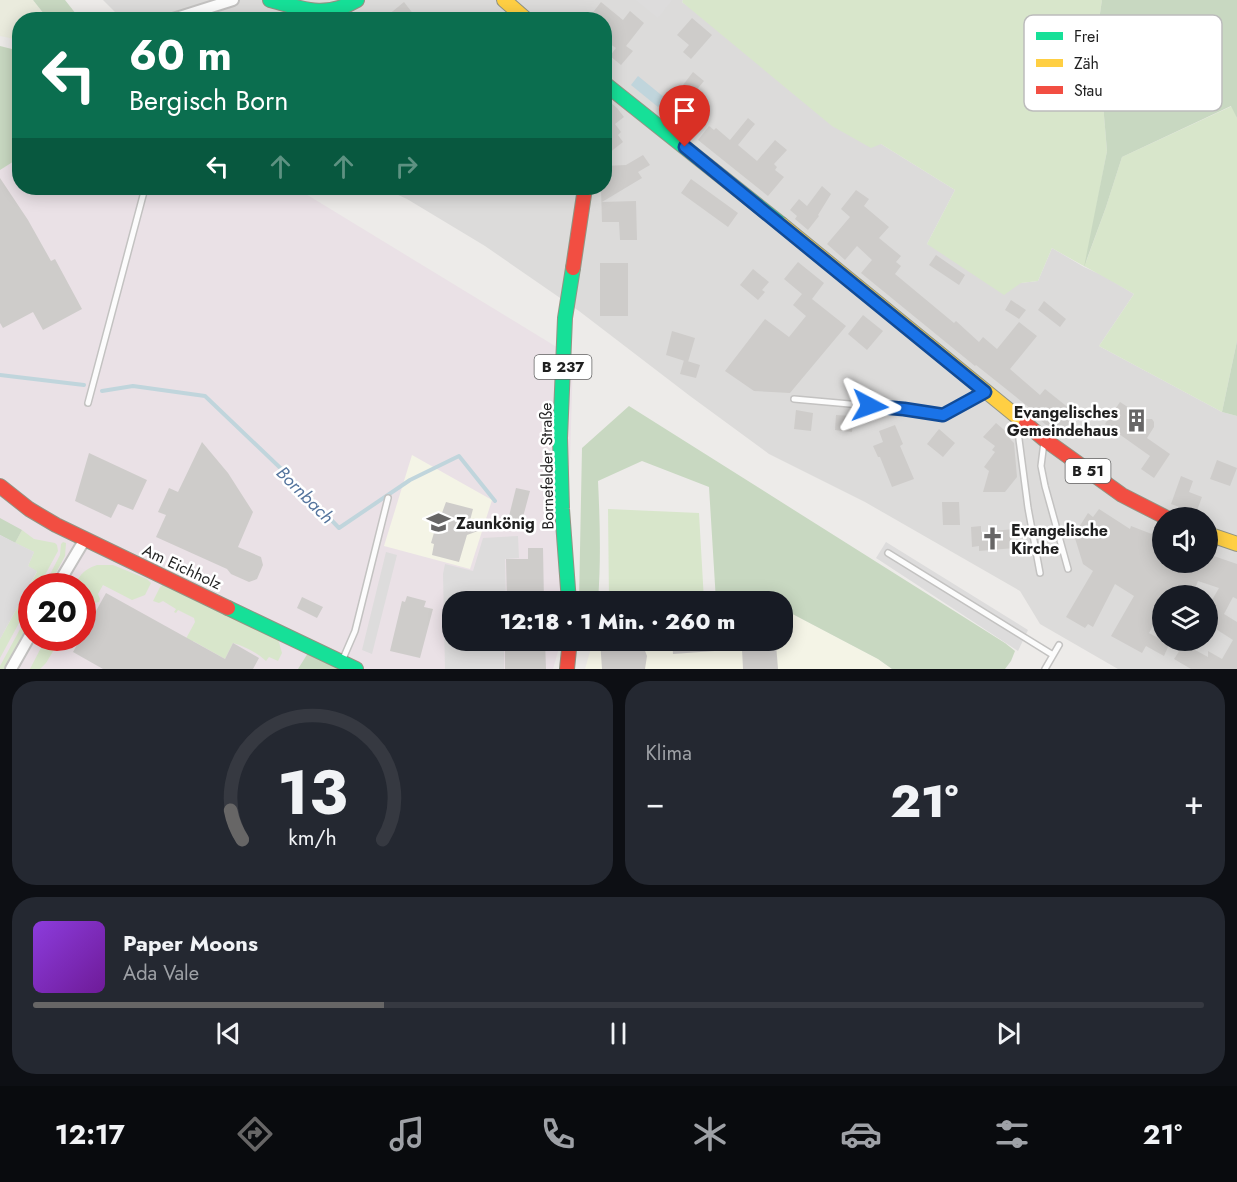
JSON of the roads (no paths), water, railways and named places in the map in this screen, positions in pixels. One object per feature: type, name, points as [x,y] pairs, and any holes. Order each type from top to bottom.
[{"type":"main road","points":[[270,0],[322,12],[338,11],[357,0]]},
{"type":"main road","points":[[504,0],[518,12]]},
{"type":"main road","name":"B 51","points":[[612,89],[1044,439],[1122,495],[1152,510]]},
{"type":"main road","name":"Bornefelder Straße","points":[[568,591],[562,509],[561,394],[565,318],[584,195]]},
{"type":"main road","name":"Am Eichholz","points":[[0,486],[29,509],[56,525],[356,669]]},
{"type":"main road","points":[[1218,537],[1237,544]]},
{"type":"main road","points":[[567,669],[569,651]]},
{"type":"street","points":[[191,12],[233,0]]},
{"type":"street","points":[[65,573],[86,539]]},
{"type":"street","points":[[11,669],[21,651]]},
{"type":"lane","points":[[88,403],[143,195]]},
{"type":"lane","points":[[794,399],[904,409],[943,415],[985,392]]},
{"type":"lane","points":[[1017,417],[1028,508],[1041,573]]},
{"type":"lane","points":[[1044,439],[1041,466],[1068,569]]},
{"type":"lane","points":[[342,662],[355,631],[388,498]]},
{"type":"lane","points":[[888,553],[1053,655]]},
{"type":"lane","points":[[1045,669],[1059,645]]},
{"type":"water","points":[[638,76],[665,98],[658,107],[631,85]]},
{"type":"waterway","name":"Bornbach","points":[[0,375],[84,385]]},
{"type":"waterway","name":"Bornbach","points":[[102,391],[133,386],[205,396],[296,483],[339,528],[410,480],[459,456],[495,501]]},
{"type":"place","name":"Evangelisches Gemeindehaus","points":[[1136,421]]},
{"type":"place","name":"Zaunkönig","points":[[438,523]]},
{"type":"place","name":"Evangelische Kirche","points":[[993,539]]}]
